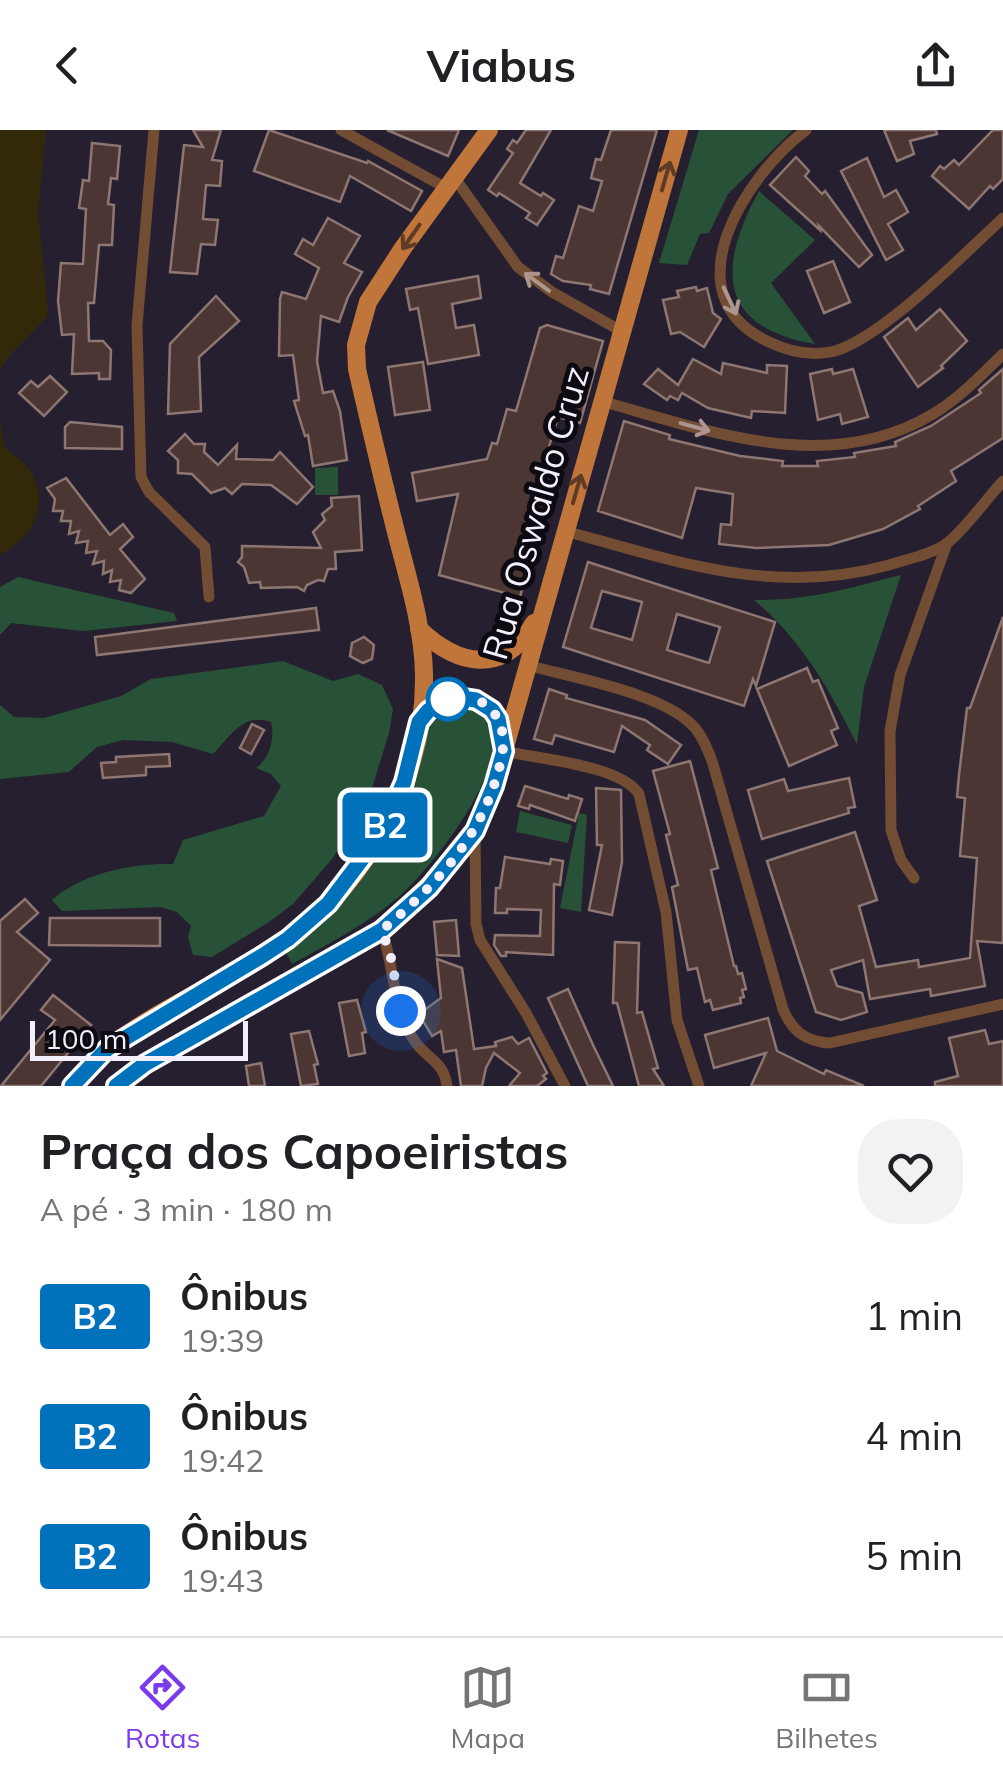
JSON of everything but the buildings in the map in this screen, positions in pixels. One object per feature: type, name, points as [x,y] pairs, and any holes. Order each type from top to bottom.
[{"type":"main road","points":[[72,1086],[107,1049],[288,939],[328,904],[381,834],[404,782],[419,722],[424,674],[419,629],[357,369],[356,344],[359,324],[380,281],[489,130]]},
{"type":"main road","name":"Rua Oswaldo Cruz","points":[[116,1086],[145,1064],[382,930],[429,888],[475,831],[494,786],[679,130]]},
{"type":"main road","points":[[419,629],[451,654],[478,661],[493,659],[517,646],[544,606]]},
{"type":"main road","points":[[419,722],[445,699],[476,700],[498,719],[504,751]]},
{"type":"street","points":[[154,130],[137,326],[141,477],[149,492],[205,547],[208,597]]},
{"type":"street","points":[[341,130],[450,182],[518,268],[622,331]]},
{"type":"street","points":[[806,130],[748,190],[728,229],[720,265],[722,284],[737,317],[748,329],[778,346],[801,354],[818,354],[858,341],[1003,218]]},
{"type":"street","points":[[601,401],[754,440],[794,446],[862,442],[888,435],[933,414],[952,402],[1003,354]]},
{"type":"street","points":[[914,878],[901,860],[892,830],[890,731],[900,675],[947,543],[1003,481]]},
{"type":"street","points":[[565,531],[729,573],[787,579],[858,573],[915,557],[947,543]]},
{"type":"street","points":[[527,665],[644,698],[682,716],[695,728],[713,764],[784,1009],[797,1032],[830,1043],[1003,1004]]},
{"type":"street","points":[[504,751],[607,773],[633,784],[640,794],[666,912],[677,1020],[698,1086]]},
{"type":"street","points":[[475,831],[476,924],[480,940],[526,1012],[565,1086]]},
{"type":"street","points":[[382,930],[401,1011],[416,1043],[443,1068],[447,1086]]},
{"type":"green space","points":[[699,130],[793,130],[728,194],[709,233],[700,234],[687,265],[659,263]]},
{"type":"green space","points":[[759,191],[815,240],[771,283],[815,344],[782,336],[759,323],[743,308],[734,289],[737,244]]},
{"type":"green space","points":[[338,467],[338,495],[315,495],[315,468]]},
{"type":"green space","points":[[901,575],[864,687],[857,744],[813,666],[754,600],[810,596]]},
{"type":"green space","points":[[18,577],[174,613],[177,621],[83,631],[11,623],[0,635],[0,587]]},
{"type":"green space","points":[[283,661],[333,681],[358,674],[382,685],[393,709],[373,785],[354,825],[332,859],[293,904],[212,957],[193,955],[188,937],[191,926],[177,912],[161,907],[62,911],[52,900],[78,883],[125,868],[173,864],[183,840],[264,816],[281,786],[271,774],[256,768],[270,747],[271,722],[245,723],[213,754],[172,742],[123,740],[97,747],[69,772],[0,779],[0,705],[14,717],[44,718],[121,696],[151,679]]},
{"type":"green space","points":[[465,705],[487,719],[493,741],[489,768],[457,828],[402,894],[349,932],[292,964],[286,952],[341,904],[385,846],[406,802],[431,723],[443,710]]},
{"type":"green space","points":[[520,811],[572,825],[568,843],[516,832]]},
{"type":"green space","points":[[579,813],[587,815],[581,912],[560,908]]},
{"type":"sand","points":[[0,130],[46,130],[38,213],[48,310],[47,317],[0,370]]},
{"type":"sand","points":[[0,421],[5,448],[21,460],[36,482],[39,507],[30,529],[0,555]]},
{"type":"bus line","name":"B2","points":[[72,1086],[107,1049],[288,939],[328,904],[381,834],[404,782],[419,722],[428,711],[445,699],[456,697],[476,700],[492,710],[498,719],[504,751],[494,786],[475,831],[429,888],[382,930],[145,1064],[116,1086]]},
{"type":"route","points":[[401,1011],[382,930],[429,888],[475,831],[504,751],[498,719],[492,710],[466,697],[448,699]]}]
